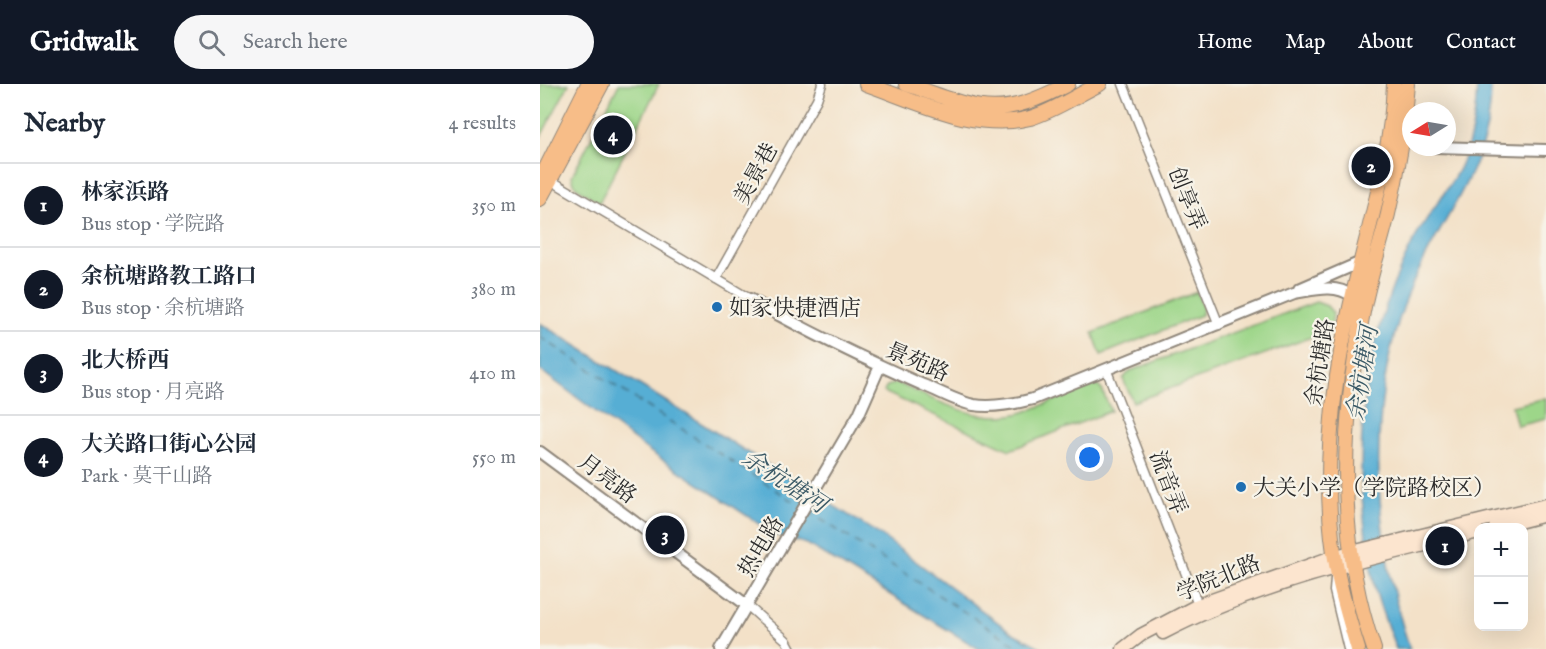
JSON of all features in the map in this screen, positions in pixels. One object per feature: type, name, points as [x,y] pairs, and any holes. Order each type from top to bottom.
[{"type":"main road","points":[[540,199],[543,177],[588,84]]},
{"type":"main road","points":[[543,177],[602,84]]},
{"type":"main road","points":[[866,84],[968,119],[991,123],[1036,116],[1100,84]]},
{"type":"main road","points":[[906,84],[979,108],[998,109],[1033,102],[1068,84]]},
{"type":"main road","name":"余杭塘路","points":[[1358,649],[1336,562],[1330,495],[1331,416],[1352,296],[1382,178],[1394,84]]},
{"type":"main road","name":"余杭塘路","points":[[1407,102],[1408,84]]},
{"type":"main road","name":"余杭塘路","points":[[1374,649],[1353,557],[1346,500],[1345,457],[1348,418],[1363,312],[1403,156]]},
{"type":"main road","points":[[1336,562],[1546,505]]},
{"type":"main road","points":[[1515,523],[1546,515]]},
{"type":"main road","points":[[1390,548],[1474,532]]},
{"type":"main road","name":"学院北路","points":[[1123,649],[1141,635],[1198,605],[1336,562]]},
{"type":"main road","name":"学院北路","points":[[1136,649],[1213,609],[1336,562]]},
{"type":"street","name":"美景巷","points":[[716,279],[817,99],[822,84]]},
{"type":"street","name":"创享弄","points":[[1123,84],[1219,325]]},
{"type":"street","points":[[1456,148],[1546,150]]},
{"type":"street","name":"景苑路","points":[[543,177],[792,323],[880,366],[960,400],[987,406],[1012,405],[1033,399],[1107,371],[1294,293],[1326,288],[1338,289],[1352,296]]},
{"type":"street","name":"景苑路","points":[[1294,293],[1303,286],[1361,262]]},
{"type":"street","name":"热电路","points":[[721,649],[782,549],[859,414],[880,366]]},
{"type":"street","name":"流音弄","points":[[1107,371],[1198,605]]},
{"type":"street","name":"月亮路","points":[[540,452],[748,606],[786,640],[791,649]]},
{"type":"street","points":[[1336,562],[1334,591],[1348,649]]},
{"type":"green space","points":[[540,84],[569,84],[540,138]]},
{"type":"green space","points":[[619,84],[659,84],[599,203],[575,186],[572,176]]},
{"type":"green space","points":[[1197,292],[1203,309],[1201,315],[1101,355],[1093,333]]},
{"type":"green space","points":[[1316,302],[1327,306],[1333,313],[1331,330],[1133,402],[1123,379],[1130,371]]},
{"type":"green space","points":[[897,383],[959,409],[991,416],[1024,412],[1097,385],[1102,390],[1111,411],[1010,450],[884,392],[887,386]]},
{"type":"green space","points":[[1546,398],[1546,419],[1517,426],[1512,406]]},
{"type":"water","points":[[1477,84],[1491,84],[1484,139],[1464,186],[1414,280],[1398,324],[1387,369],[1380,416],[1381,511],[1387,558],[1410,649],[1396,649],[1375,588],[1362,501],[1363,414],[1369,370],[1379,328],[1393,286],[1411,246],[1455,176],[1465,155],[1474,120]]},
{"type":"water","name":"余杭塘河","points":[[540,323],[879,534],[1011,632],[1044,649],[979,649],[807,544],[776,535],[649,451],[540,370]]},
{"type":"ferry route","points":[[540,337],[799,505]]},
{"type":"ferry route","points":[[808,511],[1022,649]]},
{"type":"place","name":"大关路口街心公园","points":[[613,135]]},
{"type":"place","name":"余杭塘路教工路口","points":[[1371,166]]},
{"type":"place","name":"如家快捷酒店","points":[[717,307]]},
{"type":"place","name":"大关小学（学院路校区）","points":[[1241,487]]},
{"type":"place","name":"北大桥西","points":[[665,535]]},
{"type":"place","name":"林家浜路","points":[[1445,546]]}]
